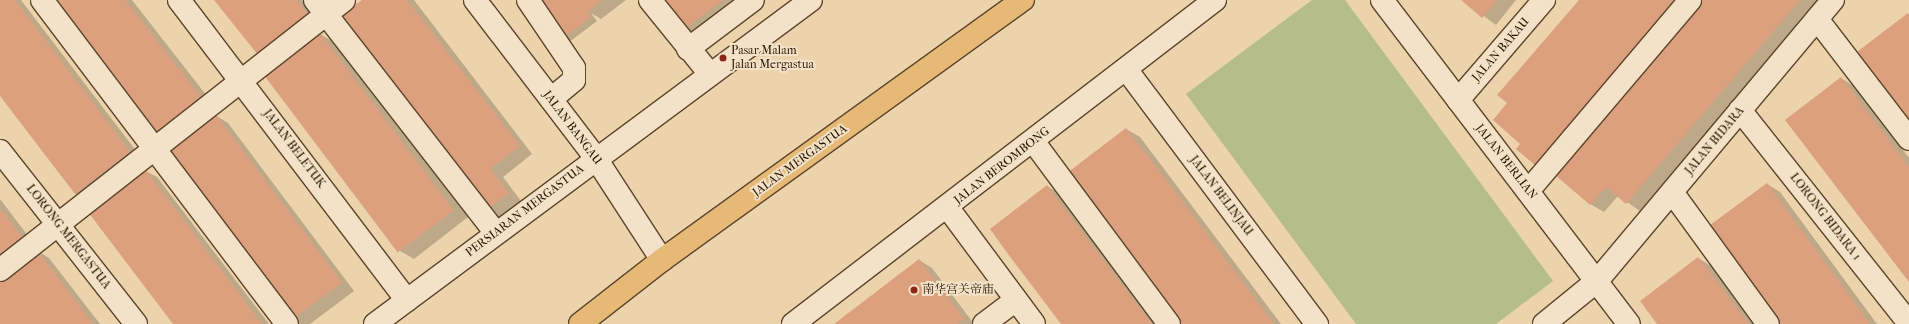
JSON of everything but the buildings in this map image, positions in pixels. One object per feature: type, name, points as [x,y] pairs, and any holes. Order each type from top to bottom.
[{"type":"main road","name":"JALAN MERGASTUA","points":[[580,324],[662,260],[1024,0]]},
{"type":"street","points":[[42,0],[153,149],[287,324]]},
{"type":"street","name":"JALAN BELETUK","points":[[179,0],[407,300]]},
{"type":"street","points":[[0,270],[241,80],[320,7],[344,0]]},
{"type":"street","name":"JALAN BANGAU","points":[[475,0],[595,157],[662,260]]},
{"type":"street","points":[[528,0],[574,68],[574,80],[551,99]]},
{"type":"street","points":[[650,0],[688,49],[710,74]]},
{"type":"street","points":[[688,49],[753,0]]},
{"type":"street","name":"PERSIARAN MERGASTUA","points":[[375,324],[595,157],[811,0]]},
{"type":"street","name":"JALAN BAKAU","points":[[1458,100],[1544,0]]},
{"type":"street","points":[[1529,190],[1690,0]]},
{"type":"street","name":"JALAN BIDARA","points":[[1544,324],[1597,281],[1833,0]]},
{"type":"street","name":"JALAN BEROMBONG","points":[[793,324],[948,208],[1126,69],[1210,1]]},
{"type":"street","name":"JALAN BERLIAN","points":[[1392,4],[1458,100],[1529,190],[1630,324]]},
{"type":"street","points":[[320,7],[496,233]]},
{"type":"street","points":[[1817,19],[1909,139]]},
{"type":"street","name":"JALAN BELINJAU","points":[[1126,69],[1317,324]]},
{"type":"street","name":"LORONG BIDARA 1","points":[[1740,110],[1909,323]]},
{"type":"street","points":[[1033,141],[1169,324]]},
{"type":"street","name":"LORONG MERGASTUA","points":[[0,151],[136,324]]},
{"type":"street","points":[[1672,192],[1768,324]]},
{"type":"street","points":[[948,208],[1034,324]]},
{"type":"street","points":[[984,324],[1016,300]]},
{"type":"green space","points":[[1312,0],[1345,0],[1553,281],[1496,324],[1356,324],[1186,94]]},
{"type":"place","name":"Pasar Malam Jalan Mergastua","points":[[723,58]]},
{"type":"place","name":"南华宫关帝庙","points":[[914,290]]}]
